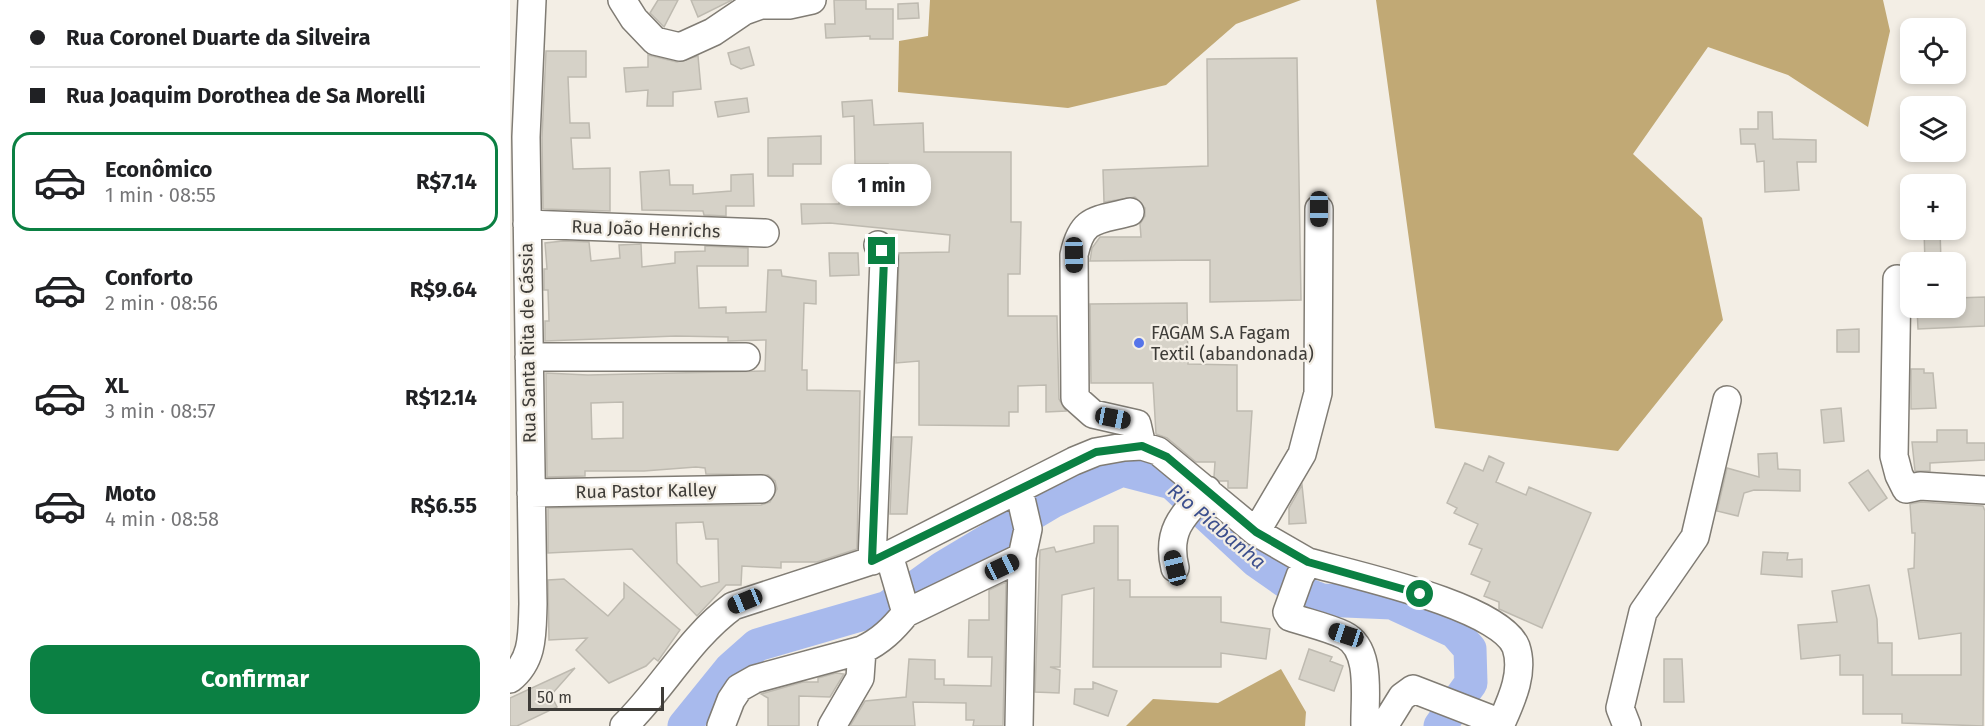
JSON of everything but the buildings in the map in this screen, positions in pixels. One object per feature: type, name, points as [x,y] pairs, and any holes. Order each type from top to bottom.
[{"type":"street","name":"Rua Santa Rita de Cássia","points":[[510,679],[522,668],[528,657],[521,604],[531,494],[520,433],[529,357],[527,97],[532,0]]},
{"type":"street","points":[[622,0],[634,19],[655,41],[680,47],[713,32],[744,10],[761,5],[789,5],[812,0]]},
{"type":"street","points":[[1256,532],[1302,454],[1318,393],[1319,209]]},
{"type":"street","points":[[1130,212],[1097,220],[1084,226],[1078,235],[1074,255],[1076,398],[1093,414],[1137,424],[1142,446]]},
{"type":"street","name":"Rua João Henrichs","points":[[527,224],[765,233]]},
{"type":"street","points":[[878,245],[884,259],[884,561],[905,608]]},
{"type":"street","points":[[1897,279],[1894,456],[1903,485],[1906,489],[1920,486],[1985,490]]},
{"type":"street","points":[[529,357],[746,357]]},
{"type":"street","points":[[1627,726],[1620,708],[1643,612],[1695,537],[1726,400]]},
{"type":"street","points":[[624,726],[699,636],[714,620],[733,606],[884,561],[1024,509],[1096,452],[1142,446],[1158,451],[1196,501],[1256,532],[1304,569],[1443,601],[1495,624],[1516,646],[1518,663],[1516,690],[1500,725],[1418,689],[1410,690],[1402,697],[1384,726]]},
{"type":"street","name":"Rua Pastor Kalley","points":[[531,494],[761,489]]},
{"type":"street","points":[[1175,568],[1171,552],[1173,534],[1196,501]]},
{"type":"street","points":[[1019,726],[1024,509]]},
{"type":"street","points":[[721,726],[731,700],[739,688],[755,679],[862,650],[878,643],[893,629],[905,608],[1022,557]]},
{"type":"street","points":[[1304,569],[1287,604],[1287,612],[1290,617],[1346,635],[1358,648],[1364,670],[1365,726]]},
{"type":"street","points":[[832,726],[860,678],[862,650]]},
{"type":"shaded area","points":[[930,0],[1301,0],[1236,24],[1166,85],[1068,108],[898,92],[899,41],[928,36]]},
{"type":"shaded area","points":[[1376,0],[1883,0],[1890,31],[1868,127],[1788,75],[1708,47],[1633,154],[1702,218],[1723,320],[1618,451],[1435,428]]},
{"type":"shaded area","points":[[1281,669],[1306,712],[1305,726],[1126,726],[1153,699],[1218,703]]},
{"type":"waterway","name":"Rio Piabanha","points":[[684,726],[731,668],[757,645],[888,607],[942,568],[1052,502],[1122,470],[1172,483],[1256,561],[1299,591],[1322,600],[1392,603],[1455,632],[1470,649],[1471,683],[1440,726]]},
{"type":"place","name":"FAGAM S.A Fagam Textil (abandonada)","points":[[1139,343]]},
{"type":"route","points":[[882,251],[884,259],[872,561],[889,555],[1074,461],[1108,449],[1142,446],[1158,451],[1167,457],[1256,532],[1294,555],[1308,562],[1420,594]]}]
